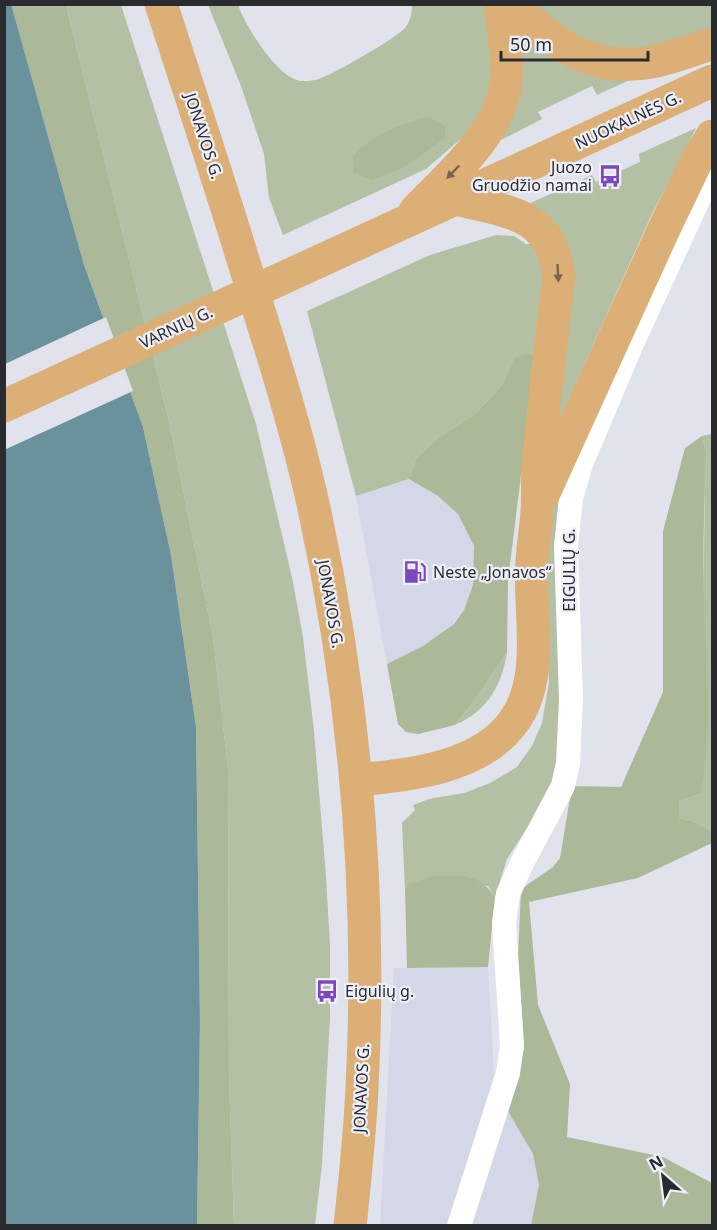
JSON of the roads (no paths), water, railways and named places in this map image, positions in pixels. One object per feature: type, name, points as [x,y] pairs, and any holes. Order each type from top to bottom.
[{"type":"main road","name":"JONAVOS G.","points":[[161,4],[236,236],[300,449],[314,510],[338,640],[356,780],[363,915],[362,1090],[350,1226]]},
{"type":"main road","points":[[403,224],[476,148],[488,131],[496,112],[507,70],[501,4]]},
{"type":"main road","points":[[512,4],[556,43],[578,55],[600,62],[646,63],[712,44]]},
{"type":"main road","name":"NUOKALNĖS G.","points":[[348,248],[712,81]]},
{"type":"main road","points":[[537,509],[671,235],[698,158],[712,136]]},
{"type":"main road","points":[[356,780],[403,775],[454,763],[476,752],[498,738],[514,722],[525,701],[529,687],[532,656],[531,562],[559,275],[556,257],[543,231],[533,223],[457,199]]},
{"type":"main road","name":"VARNIŲ G.","points":[[4,406],[348,248]]},
{"type":"street","name":"EIGULIŲ G.","points":[[459,1226],[508,1073],[512,1045],[504,923],[508,894],[563,786],[568,763],[571,699],[566,546],[571,498],[581,464],[671,235],[712,170]]},
{"type":"place","name":"Juozo Gruodžio namai","points":[[610,176]]},
{"type":"place","name":"Neste „Jonavos“","points":[[415,572]]},
{"type":"place","name":"Eigulių g.","points":[[327,991]]}]
